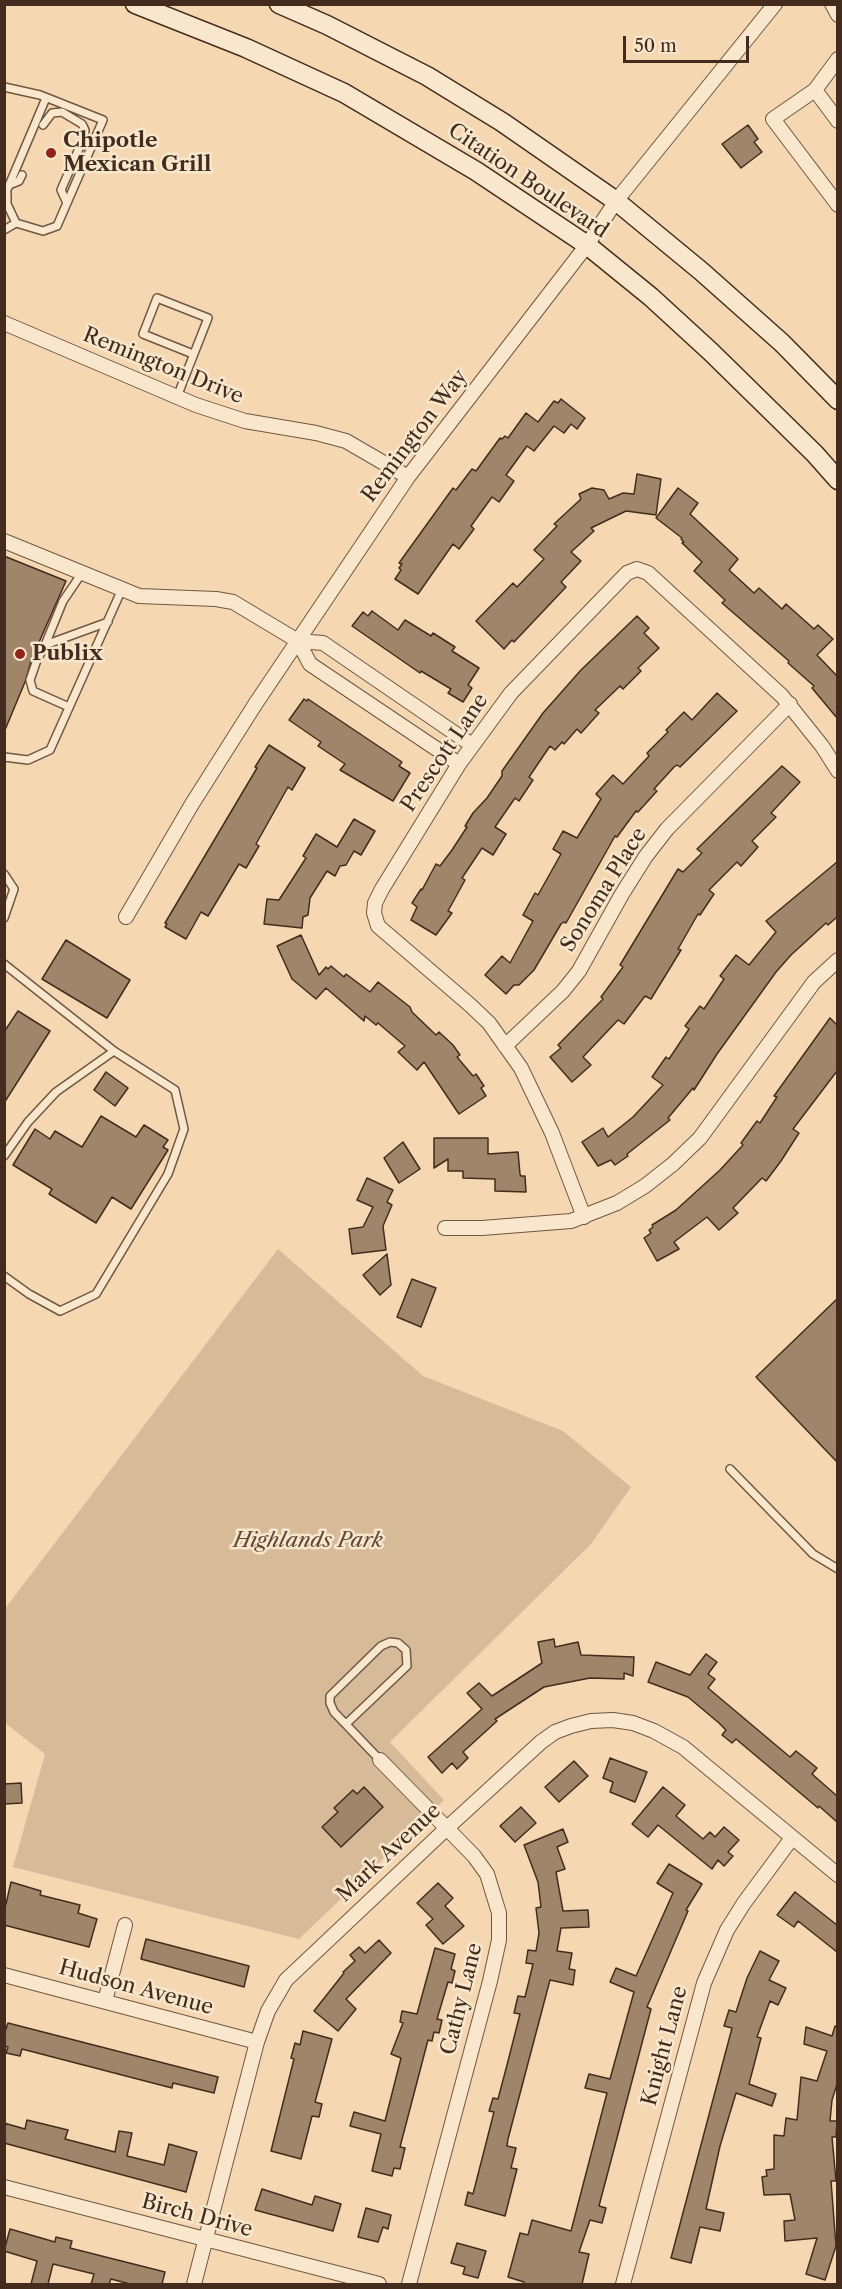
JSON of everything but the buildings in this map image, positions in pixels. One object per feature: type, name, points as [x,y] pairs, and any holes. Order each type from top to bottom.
[{"type":"main road","name":"Citation Boulevard","points":[[135,4],[235,43],[344,93],[476,171],[587,245],[651,297],[711,352],[799,438],[837,480]]},
{"type":"main road","name":"Citation Boulevard","points":[[279,4],[327,25],[426,76],[502,122],[616,201],[701,271],[758,322],[837,400]]},
{"type":"street","name":"Remington Way","points":[[126,917],[192,804],[408,477],[587,245],[616,201],[775,4]]},
{"type":"street","points":[[832,4],[837,15]]},
{"type":"street","points":[[837,59],[815,90],[772,119],[837,205]]},
{"type":"street","points":[[815,90],[837,121]]},
{"type":"street","name":"Remington Drive","points":[[4,323],[196,405],[245,421],[316,433],[346,441],[408,477]]},
{"type":"street","points":[[4,541],[139,596],[216,599],[233,602],[257,614],[298,641],[323,643],[472,745]]},
{"type":"street","name":"Prescott Lane","points":[[584,1217],[538,1100],[521,1068],[489,1023],[430,969],[384,933],[375,922],[375,903],[382,889],[459,764],[523,679],[627,573],[637,569],[648,573],[790,704],[822,746],[837,771]]},
{"type":"street","points":[[298,641],[310,664],[459,764]]},
{"type":"street","name":"Sonoma Place","points":[[506,1046],[579,971],[622,894],[646,856],[667,830],[790,704]]},
{"type":"street","points":[[445,1228],[539,1225],[571,1221],[617,1203],[645,1186],[673,1164],[700,1138],[814,982],[837,960]]},
{"type":"street","name":"Mark Avenue","points":[[194,2284],[257,2042],[268,2011],[286,1980],[447,1828],[555,1732],[591,1721],[613,1720],[633,1723],[654,1731],[683,1747],[837,1875]]},
{"type":"street","name":"Cathy Lane","points":[[380,1760],[474,1856],[487,1874],[500,1913],[499,1940],[490,1981],[409,2284]]},
{"type":"street","name":"Knight Lane","points":[[622,2284],[704,1983],[727,1930],[792,1838]]},
{"type":"street","points":[[105,2001],[125,1925]]},
{"type":"street","name":"Hudson Avenue","points":[[4,1976],[257,2042]]},
{"type":"street","name":"Birch Drive","points":[[4,2187],[379,2284]]},
{"type":"lane","points":[[4,87],[46,98],[103,120],[57,226],[51,230],[33,229],[16,223],[7,204],[7,191],[46,98]]},
{"type":"lane","points":[[43,125],[52,113],[62,112],[75,118],[85,130],[61,190],[67,202]]},
{"type":"lane","points":[[7,191],[19,182],[22,175]]},
{"type":"lane","points":[[4,230],[16,223]]},
{"type":"lane","points":[[177,397],[208,318],[158,298],[143,334],[193,354]]},
{"type":"lane","points":[[69,707],[33,691],[30,680],[63,601],[82,573]]},
{"type":"lane","points":[[4,758],[27,760],[50,750],[122,589]]},
{"type":"lane","points":[[45,645],[108,622]]},
{"type":"lane","points":[[4,874],[14,890],[4,918]]},
{"type":"lane","points":[[4,964],[114,1051],[176,1090],[184,1129],[168,1174],[96,1294],[60,1311],[29,1294],[4,1276]]},
{"type":"lane","points":[[4,1156],[28,1122],[56,1092],[114,1051]]},
{"type":"lane","points":[[730,1469],[813,1554],[837,1569]]},
{"type":"lane","points":[[346,1724],[407,1666],[406,1650],[398,1643],[390,1642],[381,1646],[330,1696],[334,1712],[380,1760]]},
{"type":"green space","name":"Highlands Park","points":[[278,1249],[423,1376],[563,1431],[631,1487],[591,1544],[390,1742],[444,1800],[299,1939],[13,1867],[45,1754],[5,1723],[4,1610]]},
{"type":"place","name":"Chipotle Mexican Grill","points":[[51,153]]},
{"type":"place","name":"Publix","points":[[20,654]]}]
